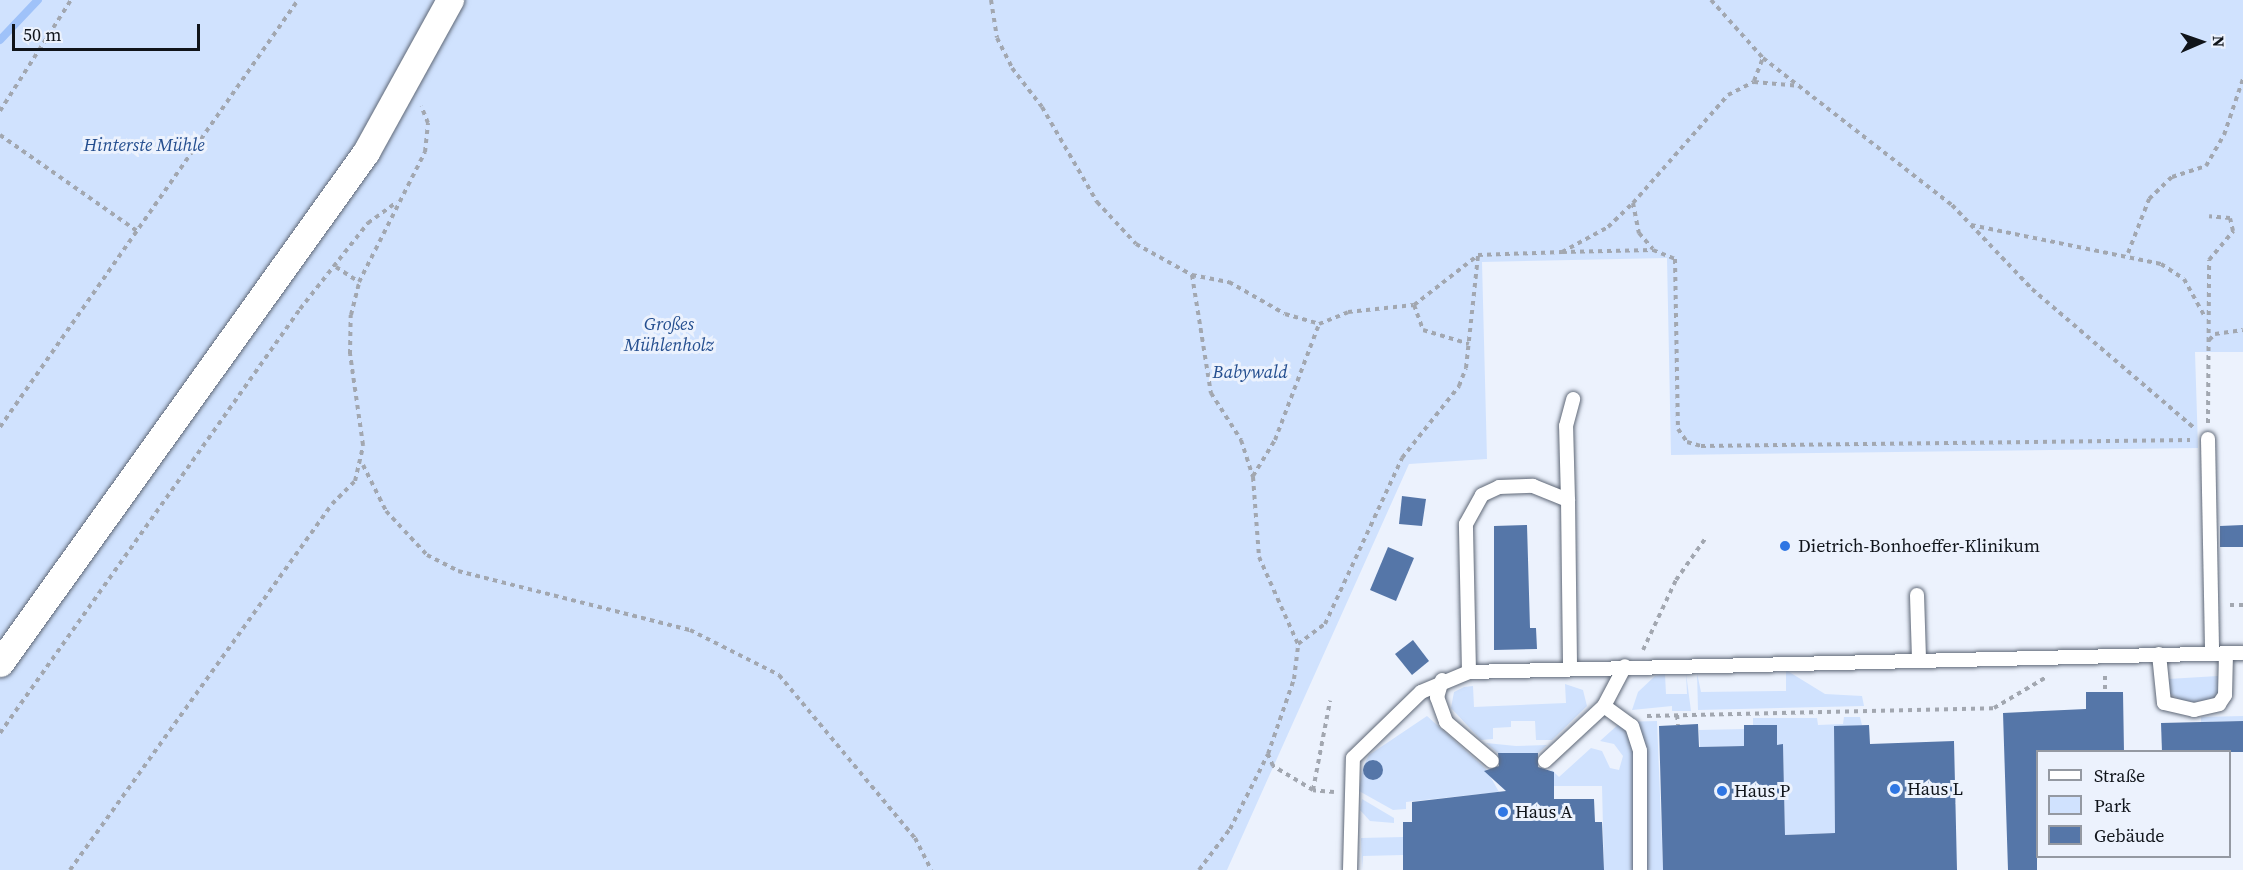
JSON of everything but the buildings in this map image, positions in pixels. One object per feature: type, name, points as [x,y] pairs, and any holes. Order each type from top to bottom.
[{"type":"street","points":[[0,663],[366,152],[406,86],[450,0]]},
{"type":"lane","points":[[1570,667],[1566,426],[1574,399]]},
{"type":"lane","points":[[2159,654],[2164,703],[2194,710],[2219,704],[2225,695],[2219,653],[2208,439]]},
{"type":"lane","points":[[1468,672],[1466,524],[1470,509],[1499,487],[1533,486],[1568,500]]},
{"type":"lane","points":[[1917,596],[1919,658]]},
{"type":"lane","points":[[1350,870],[1350,794],[1353,758],[1360,747],[1442,680],[1468,672],[1632,665],[2243,653]]},
{"type":"lane","points":[[1545,761],[1604,706],[1632,665]]},
{"type":"lane","points":[[1442,680],[1437,697],[1446,722],[1492,761]]},
{"type":"lane","points":[[1604,706],[1625,717],[1640,751],[1644,779],[1640,870]]},
{"type":"path","points":[[0,111],[71,0]]},
{"type":"path","points":[[0,427],[298,0]]},
{"type":"path","points":[[991,0],[997,38],[1012,68],[1042,107],[1096,202],[1136,244],[1192,275],[1229,282],[1285,314],[1319,324],[1348,312],[1414,305],[1478,255],[1653,250],[1676,259],[1678,429],[1687,442],[1701,447],[2208,439]]},
{"type":"path","points":[[1711,0],[1763,58],[1971,225],[2032,289],[2208,439]]},
{"type":"path","points":[[1562,252],[1608,226],[1634,204],[1711,110],[1754,82],[1763,58]]},
{"type":"path","points":[[2128,253],[2149,199],[2172,177],[2206,166],[2224,135],[2243,79]]},
{"type":"path","points":[[1754,82],[1800,86]]},
{"type":"path","points":[[406,86],[428,123],[425,152],[359,282],[350,354],[362,464],[386,511],[427,555],[458,570],[690,630],[779,675],[915,838],[931,870]]},
{"type":"path","points":[[0,135],[137,231]]},
{"type":"path","points":[[0,733],[300,309],[336,267],[368,223],[399,200]]},
{"type":"path","points":[[1634,204],[1640,233],[1653,250]]},
{"type":"path","points":[[2208,439],[2208,341],[2205,317],[2209,260],[2233,231],[2230,218],[2209,216]]},
{"type":"path","points":[[1971,225],[2128,253],[2184,279],[2205,317]]},
{"type":"path","points":[[1298,644],[1325,624],[1402,458],[1458,386],[1469,344],[1478,255]]},
{"type":"path","points":[[336,267],[359,282]]},
{"type":"path","points":[[1192,275],[1211,393],[1241,440],[1253,477],[1257,549],[1298,644],[1294,679],[1268,754],[1230,829],[1199,870]]},
{"type":"path","points":[[1414,305],[1423,330],[1469,344]]},
{"type":"path","points":[[1253,477],[1275,440],[1319,324]]},
{"type":"path","points":[[2208,341],[2215,334],[2243,330]]},
{"type":"path","points":[[70,870],[332,504],[356,481],[362,464]]},
{"type":"path","points":[[1632,665],[1676,580],[1705,539]]},
{"type":"path","points":[[2104,676],[2105,692]]},
{"type":"path","points":[[2093,677],[2116,676]]},
{"type":"path","points":[[1625,717],[1994,708],[2045,678],[2057,678]]},
{"type":"path","points":[[1313,790],[1330,701]]},
{"type":"path","points":[[1677,715],[1678,725]]},
{"type":"path","points":[[1268,754],[1273,766],[1313,790],[1350,794]]},
{"type":"green space","name":"Großes Mühlenholz","points":[[0,0],[2243,0],[2243,352],[2195,352],[2198,448],[1671,455],[1667,258],[1482,262],[1487,459],[1409,464],[1227,870],[0,870]]},
{"type":"green space","points":[[1786,670],[1825,694],[1862,696],[1864,706],[1698,710],[1697,673],[1701,692],[1786,691]]},
{"type":"green space","points":[[1686,673],[1691,711],[1672,711],[1672,706],[1632,710],[1638,692],[1655,676],[1665,674],[1666,694],[1687,694]]},
{"type":"green space","points":[[2218,676],[2220,690],[2212,700],[2187,703],[2168,693],[2168,679]]},
{"type":"green space","points":[[1565,684],[1583,690],[1587,706],[1552,740],[1536,740],[1535,721],[1511,721],[1511,727],[1493,728],[1493,739],[1481,740],[1451,708],[1454,692],[1473,686],[1474,707],[1566,703]]},
{"type":"green space","points":[[1427,716],[1486,769],[1499,792],[1406,802],[1406,809],[1393,810],[1359,791],[1363,767],[1372,780],[1383,771],[1375,760],[1364,765],[1369,755]]},
{"type":"green space","points":[[2243,716],[2243,721],[2201,722],[2201,717]]},
{"type":"green space","points":[[1844,717],[1860,717],[1862,725],[1834,727],[1835,833],[1785,835],[1783,745],[1777,745],[1776,725],[1753,725],[1753,718],[1817,718],[1818,725],[1843,724]]},
{"type":"green space","points":[[1657,721],[1663,870],[1604,870],[1602,786],[1536,786],[1552,770],[1559,777],[1591,748],[1602,751],[1610,768],[1619,770],[1623,756],[1614,744],[1600,741],[1621,722]]},
{"type":"green space","points":[[1744,729],[1744,746],[1700,747],[1699,730]]},
{"type":"green space","points":[[1486,743],[1516,746],[1547,745],[1538,753],[1498,753]]},
{"type":"green space","points":[[1362,799],[1394,818],[1394,823],[1370,821],[1360,810]]},
{"type":"green space","points":[[1403,837],[1403,855],[1363,856],[1362,870],[1361,838]]},
{"type":"waterway","points":[[0,40],[38,0]]},
{"type":"place","name":"Dietrich-Bonhoeffer-Klinikum","points":[[1785,546]]},
{"type":"place","name":"Haus L","points":[[1895,789]]},
{"type":"place","name":"Haus P","points":[[1722,791]]},
{"type":"place","name":"Haus A","points":[[1503,812]]},
{"type":"park label","name":"Hinterste Mühle","points":[[144,145]]},
{"type":"park label","name":"Babywald","points":[[1250,372]]}]
